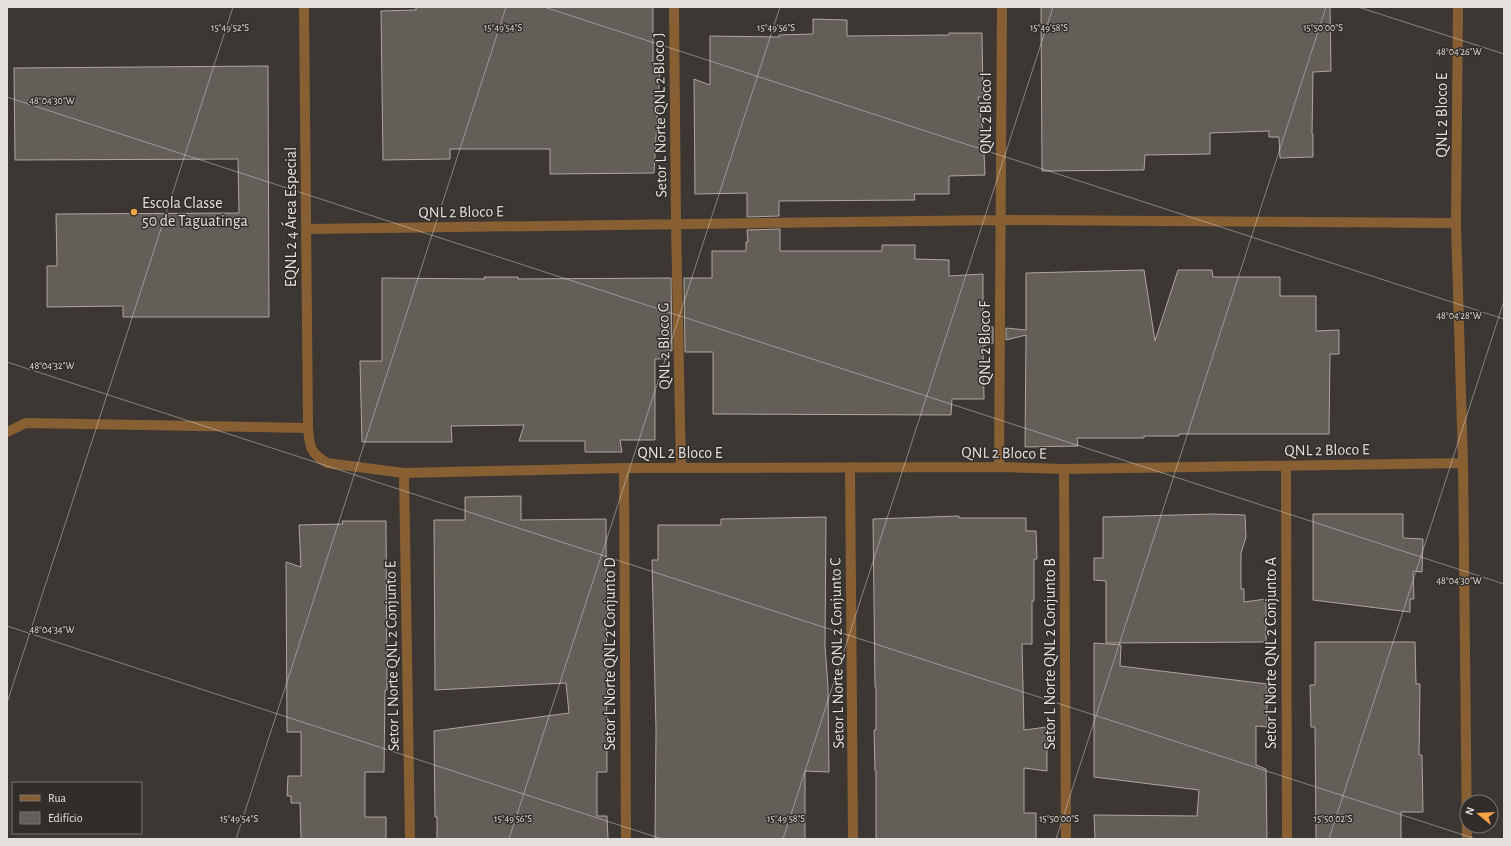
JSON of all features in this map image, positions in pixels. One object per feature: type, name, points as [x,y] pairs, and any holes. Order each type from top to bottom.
[{"type":"street","name":"EQNL 2 4 Área Especial","points":[[304,7],[308,428],[310,449]]},
{"type":"street","name":"Setor L Norte QNL 2 Bloco J","points":[[674,7],[676,224]]},
{"type":"street","name":"QNL 2 Bloco I","points":[[1001,220],[1002,7]]},
{"type":"street","name":"QNL 2 Bloco E","points":[[310,449],[318,458],[327,463],[404,473],[624,468],[999,467],[1064,469],[1463,463],[1456,223],[1458,7]]},
{"type":"street","name":"QNL 2 Bloco E","points":[[306,230],[1001,220],[1456,223]]},
{"type":"street","name":"QNL 2 Bloco F","points":[[999,467],[1001,220]]},
{"type":"street","name":"QNL 2 Bloco G","points":[[676,224],[681,468]]},
{"type":"street","points":[[7,432],[26,424],[308,428]]},
{"type":"street","points":[[1463,463],[1467,839]]},
{"type":"street","name":"Setor L Norte QNL 2 Conjunto A","points":[[1286,466],[1287,839]]},
{"type":"street","name":"Setor L Norte QNL 2 Conjunto C","points":[[850,467],[853,839]]},
{"type":"street","name":"Setor L Norte QNL 2 Conjunto D","points":[[624,468],[626,839]]},
{"type":"street","name":"Setor L Norte QNL 2 Conjunto B","points":[[1064,469],[1066,839]]},
{"type":"street","name":"Setor L Norte QNL 2 Conjunto E","points":[[404,473],[410,839]]},
{"type":"building","points":[[416,7],[653,7],[653,66],[660,68],[654,173],[550,174],[550,149],[450,149],[450,159],[383,160],[381,11],[416,10]]},
{"type":"building","points":[[1041,7],[1330,7],[1331,71],[1313,72],[1313,157],[1280,158],[1279,137],[1269,137],[1269,131],[1210,133],[1210,154],[1145,155],[1144,170],[1042,171]]},
{"type":"building","points":[[813,19],[847,20],[847,36],[949,35],[949,33],[982,33],[983,97],[978,97],[983,131],[985,175],[949,176],[949,194],[914,194],[915,200],[779,201],[779,216],[747,217],[747,193],[695,194],[694,79],[710,85],[710,36],[779,37],[779,35],[813,34]]},
{"type":"building","points":[[268,66],[269,317],[123,317],[123,306],[47,307],[47,266],[57,266],[56,214],[239,213],[238,159],[15,160],[14,68]]},
{"type":"building","points":[[780,229],[780,251],[882,251],[882,245],[915,245],[915,259],[949,260],[949,276],[983,274],[983,327],[993,327],[993,343],[983,346],[984,399],[952,399],[951,415],[713,414],[713,352],[685,352],[684,278],[712,278],[712,251],[746,251],[746,242],[748,242],[747,230]]},
{"type":"building","points":[[1144,270],[1155,341],[1178,270],[1212,270],[1213,277],[1280,277],[1280,296],[1316,296],[1316,331],[1339,330],[1339,354],[1330,354],[1329,434],[1179,434],[1179,436],[1144,436],[1144,438],[1077,438],[1078,446],[1025,447],[1026,335],[1006,340],[1006,328],[1026,330],[1026,273]]},
{"type":"building","points":[[484,277],[518,277],[518,279],[671,278],[672,351],[669,351],[669,359],[655,359],[655,440],[620,440],[622,452],[585,452],[585,441],[519,441],[524,425],[451,426],[452,442],[362,442],[360,361],[382,361],[382,278],[485,279]]},
{"type":"building","points":[[521,496],[521,520],[606,519],[607,772],[597,772],[597,816],[607,816],[608,839],[437,839],[437,817],[435,817],[434,731],[569,713],[566,683],[435,690],[434,520],[465,520],[465,497]]},
{"type":"building","points":[[1212,514],[1245,515],[1246,537],[1241,553],[1241,589],[1244,589],[1244,602],[1266,599],[1266,642],[1106,643],[1106,581],[1094,580],[1094,558],[1103,558],[1103,517]]},
{"type":"building","points":[[1313,514],[1403,514],[1403,538],[1423,539],[1422,572],[1413,571],[1414,599],[1410,599],[1410,612],[1313,600]]},
{"type":"building","points":[[959,516],[959,518],[1026,518],[1026,531],[1036,531],[1037,559],[1034,559],[1032,644],[1022,644],[1024,730],[1047,727],[1047,771],[1024,768],[1024,813],[1036,813],[1036,839],[876,839],[876,771],[874,730],[876,730],[876,688],[873,519]]},
{"type":"building","points":[[826,517],[825,646],[828,687],[829,772],[805,771],[805,839],[655,839],[656,730],[652,560],[658,560],[658,525],[721,525],[721,519]]},
{"type":"building","points":[[342,521],[386,521],[387,690],[385,690],[384,772],[365,772],[365,817],[386,817],[386,839],[301,839],[300,803],[291,803],[291,796],[287,796],[288,776],[301,776],[301,732],[287,732],[286,562],[301,567],[299,525],[343,524]]},
{"type":"building","points":[[1315,642],[1415,642],[1416,684],[1420,684],[1419,755],[1422,755],[1423,812],[1401,812],[1401,839],[1316,839],[1315,727],[1311,727],[1310,685],[1315,685]]},
{"type":"building","points":[[1094,643],[1121,645],[1120,666],[1267,684],[1267,727],[1256,726],[1256,765],[1266,769],[1267,839],[1095,839],[1094,815],[1197,816],[1199,790],[1094,777]]},
{"type":"place","name":"Escola Classe 50 de Taguatinga","points":[[134,212]]}]
